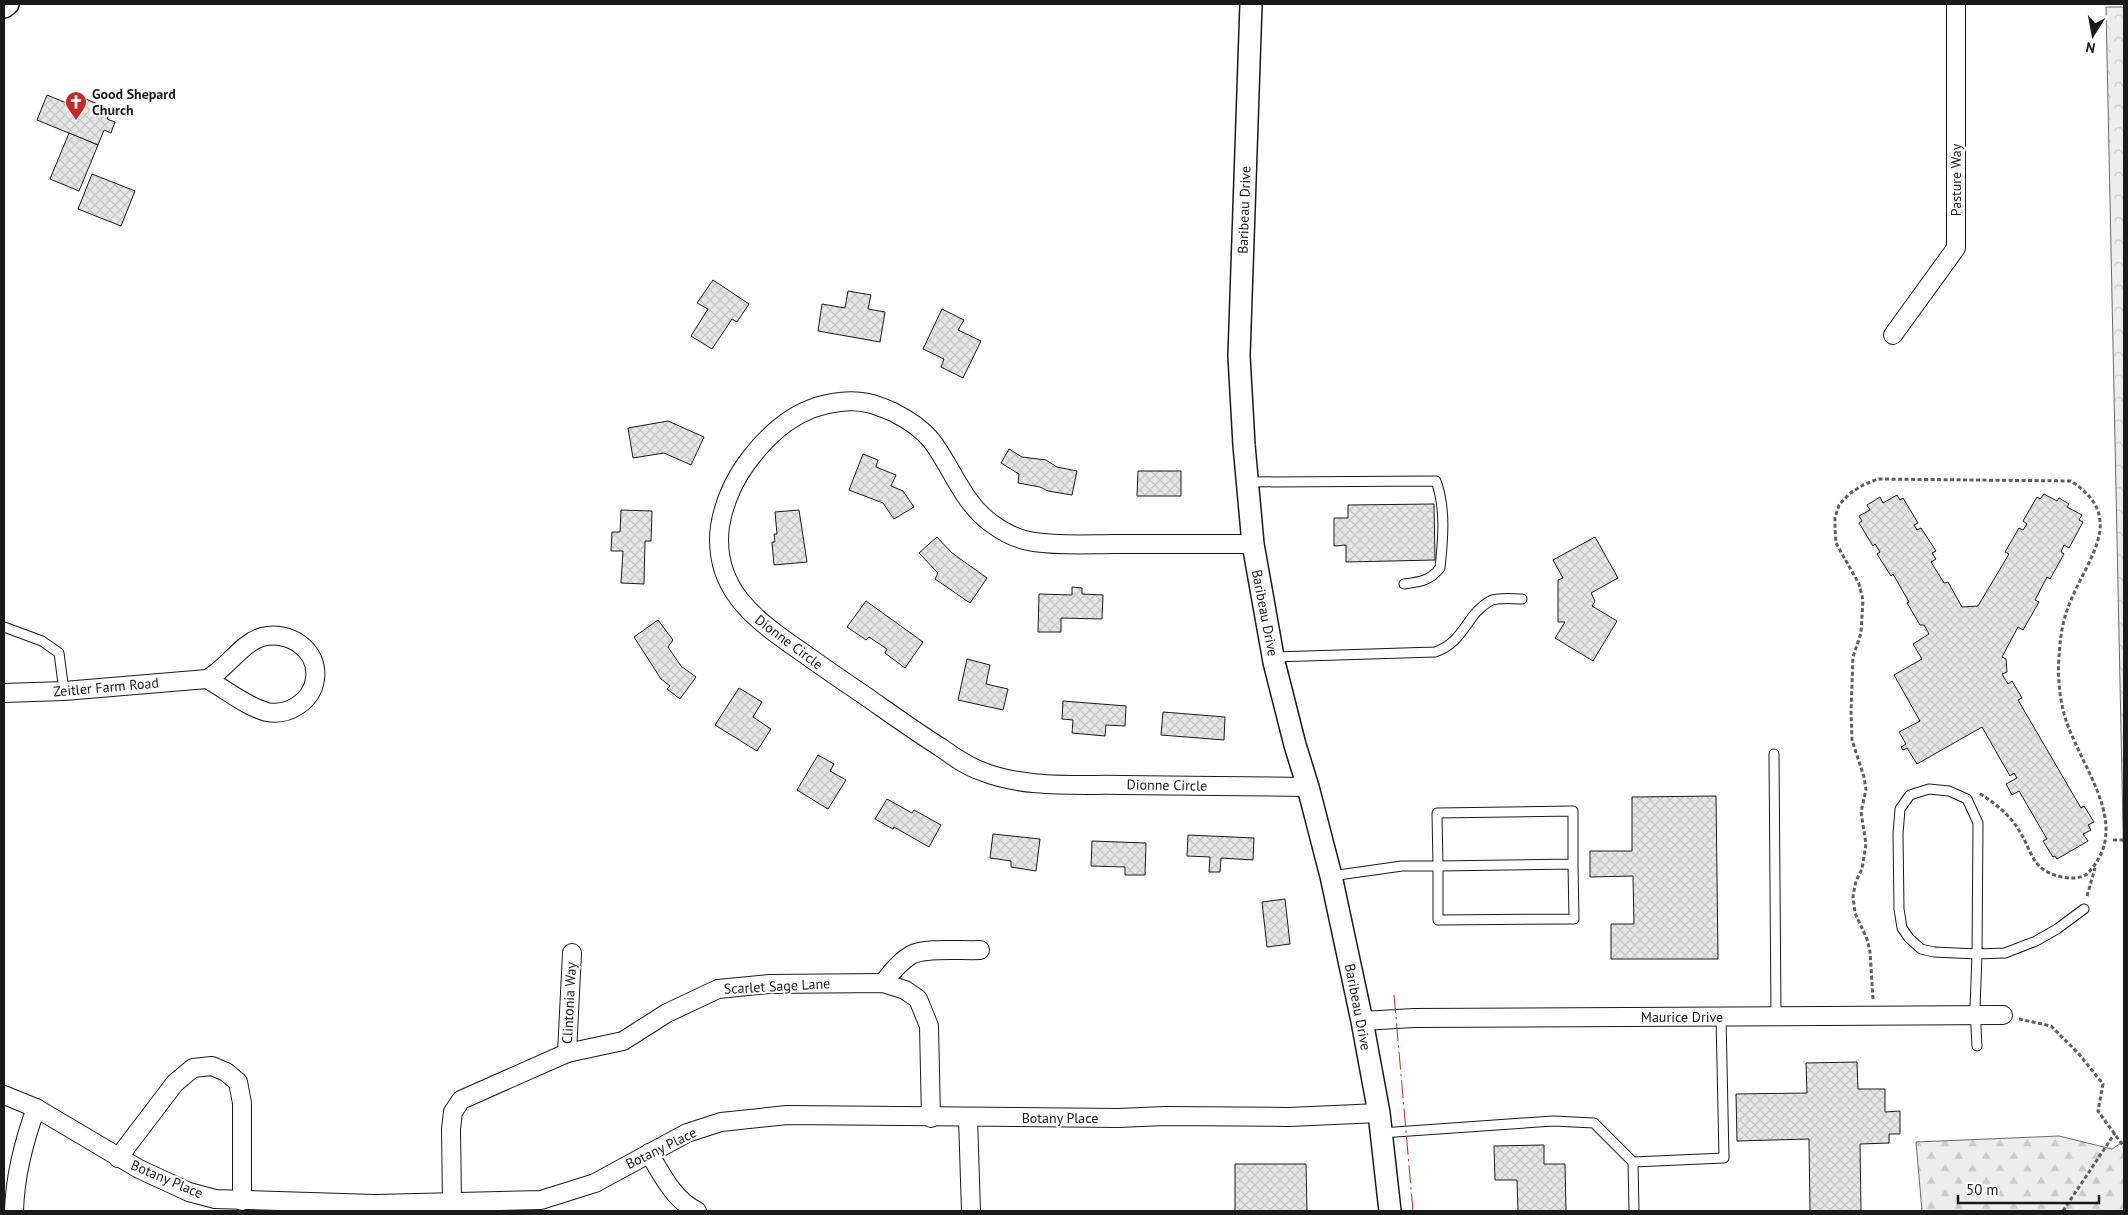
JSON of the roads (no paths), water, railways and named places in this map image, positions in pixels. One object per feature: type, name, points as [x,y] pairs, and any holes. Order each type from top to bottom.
[{"type":"street","points":[[4,7],[8,4]]},
{"type":"street","name":"Baribeau Drive","points":[[1251,4],[1239,356],[1253,544],[1273,657],[1331,876],[1362,1021],[1380,1123],[1390,1211]]},
{"type":"street","name":"Pasture Way","points":[[1893,335],[1956,248],[1956,4]]},
{"type":"street","name":"Dionne Circle","points":[[1253,544],[1084,544],[1033,542],[1000,530],[972,505],[930,439],[918,427],[905,418],[876,404],[861,401],[845,401],[812,408],[796,415],[781,426],[754,454],[731,488],[723,509],[719,552],[723,572],[732,589],[742,604],[768,629],[923,737],[980,771],[995,776],[1043,784],[1308,787]]},
{"type":"street","points":[[276,635],[291,638],[304,646],[313,661],[315,678],[308,697],[295,708],[281,713],[267,712],[207,679],[218,673],[245,648],[260,638],[276,635]]},
{"type":"street","name":"Zeitler Farm Road","points":[[4,692],[64,691],[207,679]]},
{"type":"street","points":[[883,983],[898,965],[911,955],[926,952],[980,950]]},
{"type":"street","name":"Clintonia Way","points":[[566,1054],[572,953]]},
{"type":"street","name":"Scarlet Sage Lane","points":[[452,1203],[451,1129],[454,1112],[461,1100],[566,1054],[624,1041],[668,1013],[718,989],[769,984],[883,983],[905,990],[918,999],[929,1026],[931,1118]]},
{"type":"street","name":"Maurice Drive","points":[[1362,1021],[1414,1018],[2003,1015]]},
{"type":"street","points":[[118,1158],[175,1083],[194,1068],[212,1066],[226,1072],[238,1082],[242,1103],[242,1201]]},
{"type":"street","name":"Botany Place","points":[[4,1095],[36,1108],[118,1158],[158,1179],[215,1205],[242,1201],[375,1208],[452,1203],[542,1206],[595,1182],[688,1133],[721,1122],[787,1115],[931,1118],[1289,1117],[1380,1123]]},
{"type":"street","points":[[14,1211],[25,1139],[36,1108]]},
{"type":"street","points":[[968,1118],[971,1211]]},
{"type":"street","points":[[649,1153],[662,1176],[682,1203],[697,1211]]},
{"type":"lane","points":[[1247,482],[1436,481],[1441,496],[1442,510],[1440,568],[1434,576],[1425,581],[1404,584]]},
{"type":"lane","points":[[1273,657],[1436,652],[1447,648],[1479,610],[1492,600],[1522,599]]},
{"type":"lane","points":[[4,627],[42,641],[60,653],[64,691]]},
{"type":"lane","points":[[1774,754],[1776,1016]]},
{"type":"lane","points":[[1977,1046],[1976,1016],[1977,954],[1978,823],[1966,799],[1949,791],[1929,789],[1910,795],[1900,809],[1898,834],[1899,909],[1902,928],[1908,938],[1921,949],[1934,952],[1977,954],[2005,953],[2058,930],[2084,909]]},
{"type":"lane","points":[[1573,811],[1574,919],[1438,920],[1438,866],[1437,813],[1573,811]]},
{"type":"lane","points":[[1331,876],[1402,866],[1574,864]]},
{"type":"lane","points":[[1634,1162],[1724,1158],[1721,1017]]},
{"type":"lane","points":[[1380,1123],[1578,1121],[1594,1123],[1634,1162],[1634,1211]]},
{"type":"place","name":"Good Shepard Church","points":[[76,121]]}]
